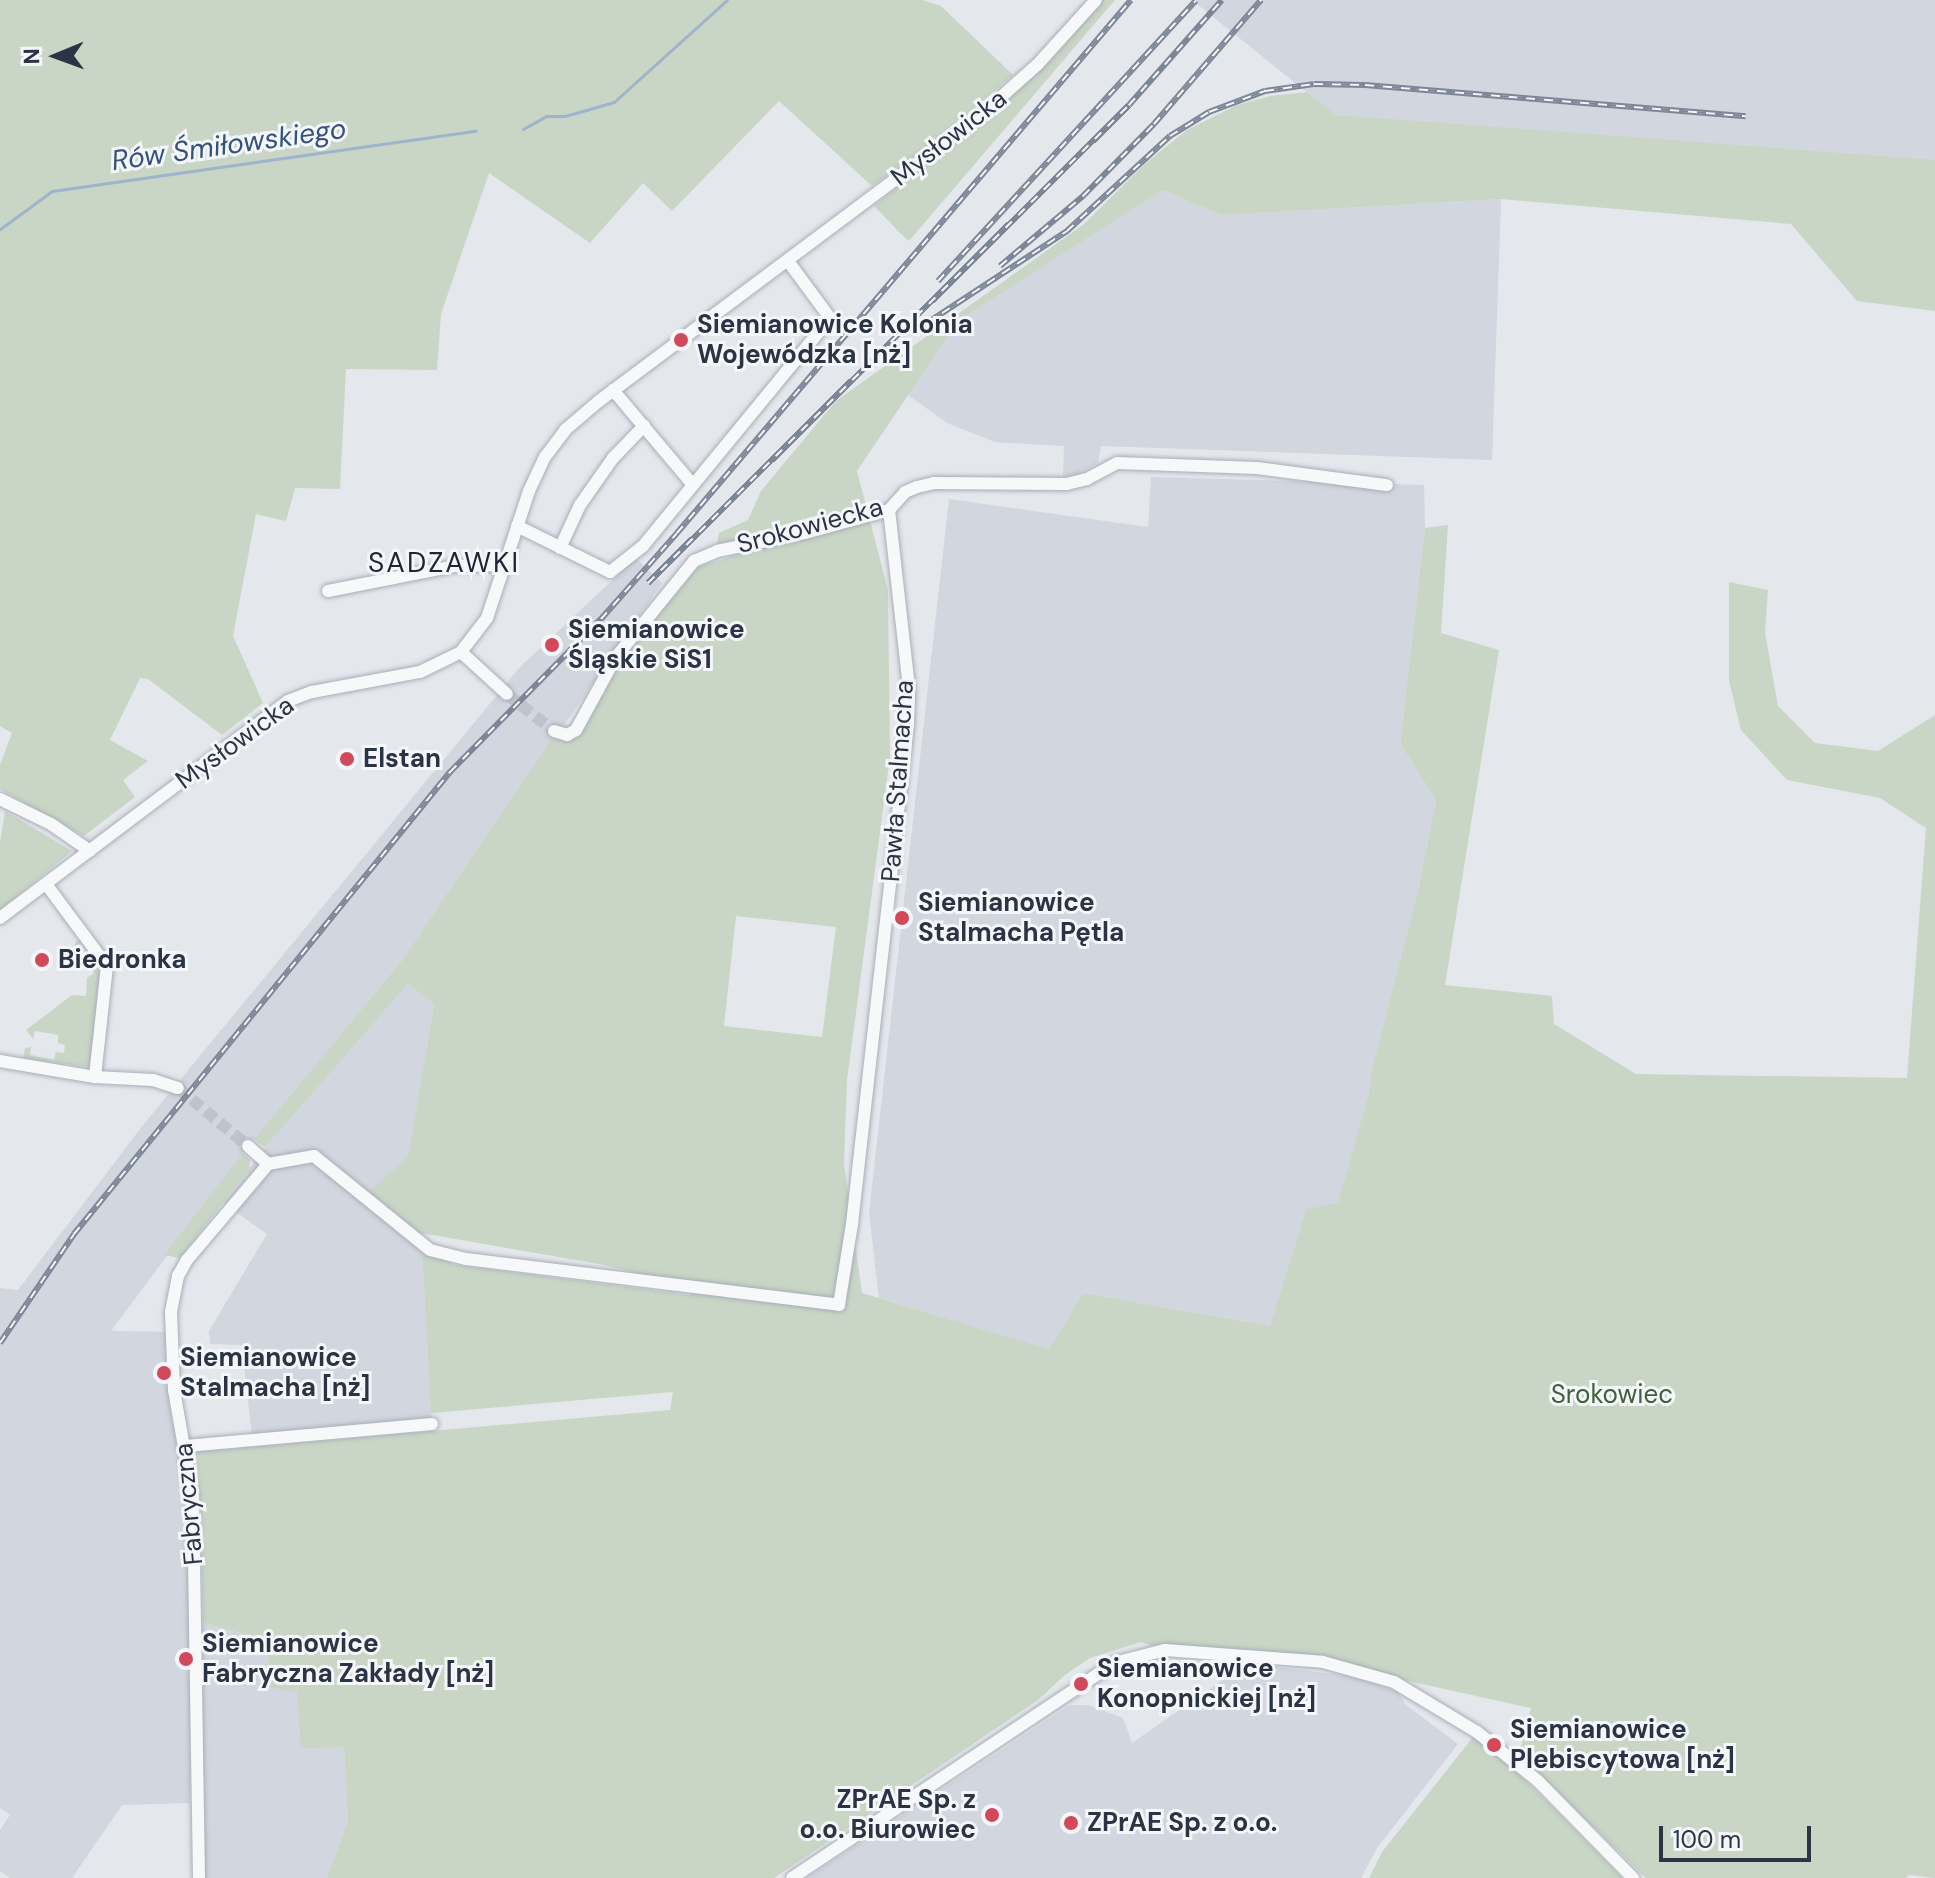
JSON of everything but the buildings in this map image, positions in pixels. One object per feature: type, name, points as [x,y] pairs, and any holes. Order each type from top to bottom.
[{"type":"street","name":"Mysłowicka","points":[[0,918],[288,701],[312,692],[420,672],[461,652],[487,618],[534,479],[552,447],[577,419],[999,100],[1046,55],[1096,0]]},
{"type":"street","points":[[517,526],[610,572],[643,546],[830,318],[788,261]]},
{"type":"street","points":[[613,390],[693,485]]},
{"type":"street","points":[[560,548],[580,505],[613,458],[644,426]]},
{"type":"street","name":"Srokowiecka","points":[[554,731],[567,735],[576,730],[616,657],[694,561],[717,551],[805,533],[889,510],[905,492],[934,483],[1067,484],[1087,479],[1117,463],[1257,468],[1387,485]]},
{"type":"street","name":"Pawła Stalmacha","points":[[268,1164],[314,1156],[430,1250],[466,1259],[839,1305],[849,1251],[903,779],[909,688],[889,510]]},
{"type":"street","points":[[328,591],[456,566],[505,565]]},
{"type":"street","points":[[461,652],[507,694]]},
{"type":"street","points":[[0,799],[51,824],[90,851]]},
{"type":"street","points":[[46,884],[107,966],[95,1077]]},
{"type":"street","points":[[0,1061],[95,1077],[153,1080],[178,1088]]},
{"type":"street","points":[[248,1146],[268,1164]]},
{"type":"street","name":"Fabryczna","points":[[199,1878],[195,1540],[186,1446],[174,1390],[171,1312],[178,1276],[198,1243],[268,1164]]},
{"type":"street","points":[[186,1446],[432,1424]]},
{"type":"street","points":[[792,1878],[1114,1663],[1142,1653],[1165,1650],[1323,1662],[1394,1682],[1477,1732],[1538,1781],[1630,1874]]},
{"type":"shaded area","points":[[1192,0],[1935,0],[1935,168],[1335,115]]},
{"type":"shaded area","points":[[1163,190],[1221,215],[1501,199],[1492,460],[1101,446],[1098,463],[1075,476],[1063,476],[1064,446],[995,442],[947,423],[908,395],[958,321]]},
{"type":"shaded area","points":[[1151,477],[1424,485],[1425,528],[1400,744],[1436,800],[1417,895],[1338,1204],[1306,1209],[1270,1326],[1083,1293],[1049,1349],[879,1298],[869,1213],[949,499],[1148,527]]},
{"type":"shaded area","points":[[636,558],[662,583],[403,959],[254,1139],[111,1331],[176,1332],[190,1526],[190,1803],[122,1805],[72,1878],[10,1878],[0,1871],[0,1830],[10,1815],[0,1808],[0,1288],[18,1290],[143,1125],[520,667]]},
{"type":"shaded area","points":[[408,984],[434,1004],[408,1156],[369,1192],[421,1233],[432,1424],[252,1436],[242,1345],[210,1344],[209,1331],[267,1234],[223,1203],[275,1135]]},
{"type":"shaded area","points":[[203,1623],[267,1640],[270,1688],[297,1691],[344,1747],[348,1820],[327,1878],[204,1878]]},
{"type":"shaded area","points":[[1247,1663],[1356,1677],[1398,1692],[1405,1704],[1458,1744],[1377,1848],[1361,1878],[807,1878],[1070,1705],[1088,1705],[1123,1718],[1132,1743]]},
{"type":"green space","points":[[0,0],[923,0],[941,6],[1013,75],[945,133],[872,186],[779,101],[672,211],[643,183],[590,243],[489,173],[441,314],[437,370],[346,369],[340,489],[295,488],[286,521],[256,514],[233,636],[263,703],[222,735],[148,679],[140,678],[110,740],[148,761],[123,780],[135,797],[84,836],[0,789],[0,765],[12,733],[0,726]]},
{"type":"green space","points":[[1102,0],[1115,0],[909,241],[874,206],[1028,81]]},
{"type":"green space","name":"Srokowiec","points":[[1307,92],[1336,115],[1935,160],[1935,311],[1857,301],[1791,224],[1501,199],[1221,215],[1163,190],[958,321],[857,471],[888,590],[890,757],[847,1080],[844,1164],[862,1293],[1049,1349],[1083,1293],[1270,1326],[1306,1209],[1338,1203],[1369,1092],[1372,1068],[1417,895],[1436,800],[1400,744],[1425,528],[1448,525],[1441,633],[1499,650],[1445,985],[1552,996],[1554,1024],[1636,1074],[1907,1078],[1926,828],[1880,798],[1787,780],[1741,730],[1729,681],[1729,582],[1768,590],[1765,633],[1778,706],[1815,743],[1878,751],[1935,715],[1935,1878],[1909,1875],[1906,1878],[1646,1878],[1519,1754],[1531,1708],[1336,1665],[1165,1650],[1141,1642],[1090,1658],[1065,1675],[1038,1700],[774,1878],[327,1878],[348,1820],[344,1747],[301,1748],[297,1692],[270,1688],[267,1640],[203,1623],[201,1502],[193,1452],[670,1410],[673,1392],[431,1413],[422,1251],[455,1265],[690,1295],[693,1286],[599,1264],[421,1233],[369,1192],[408,1156],[434,1004],[408,984],[265,1147],[254,1139],[403,959],[554,736],[583,730],[625,653],[698,567],[756,549],[759,535],[717,544],[719,533],[748,520],[761,491],[836,401],[1084,224],[1147,162],[1187,130],[1237,105],[1270,96]],"holes":[[[736,916],[836,927],[822,1037],[724,1026]]]},
{"type":"green space","points":[[5,811],[72,851],[0,910],[0,843]]},
{"type":"green space","points":[[76,941],[83,941],[100,963],[103,975],[89,1067],[23,1058],[25,1048],[31,1047],[30,1055],[54,1060],[56,1052],[64,1053],[65,1045],[58,1043],[58,1035],[35,1031],[33,1039],[26,1030],[72,995],[86,996],[87,978],[94,973],[90,967],[95,962],[81,943],[74,947]]},
{"type":"green space","points":[[243,1153],[250,1160],[249,1169],[191,1244],[180,1258],[164,1255]]},
{"type":"green space","points":[[1477,1732],[1622,1878],[1369,1878],[1382,1852]]},
{"type":"waterway","name":"Rów Śmiłowskiego","points":[[523,129],[546,116],[565,116],[614,102],[727,0]]},
{"type":"waterway","name":"Rów Śmiłowskiego","points":[[0,229],[52,191],[476,131]]},
{"type":"tunnel","points":[[507,694],[554,731]]},
{"type":"tunnel","points":[[178,1088],[248,1146]]},
{"type":"railway","points":[[0,1343],[74,1234],[450,772],[601,619],[677,533],[1131,0]]},
{"type":"railway","points":[[938,281],[1196,0]]},
{"type":"railway","points":[[648,583],[1129,105],[1222,0]]},
{"type":"railway","points":[[1000,266],[1083,196],[1154,124],[1261,0]]},
{"type":"railway","points":[[927,323],[1067,231],[1170,136],[1209,112],[1265,91],[1314,84],[1365,85],[1746,116]]},
{"type":"place","name":"Siemianowice Kolonia Wojewódzka [nż]","points":[[681,340]]},
{"type":"place","name":"Siemianowice Śląskie SiS1","points":[[552,645]]},
{"type":"place","name":"Elstan","points":[[347,759]]},
{"type":"place","name":"Siemianowice Stalmacha Pętla","points":[[902,918]]},
{"type":"place","name":"Biedronka","points":[[42,960]]},
{"type":"place","name":"Siemianowice Stalmacha [nż]","points":[[164,1373]]},
{"type":"place","name":"Siemianowice Fabryczna Zakłady [nż]","points":[[186,1659]]},
{"type":"place","name":"Siemianowice Konopnickiej [nż]","points":[[1081,1684]]},
{"type":"place","name":"Siemianowice Plebiscytowa [nż]","points":[[1494,1745]]},
{"type":"place","name":"ZPrAE Sp. z o.o. Biurowiec","points":[[992,1815]]},
{"type":"place","name":"ZPrAE Sp. z o.o.","points":[[1071,1823]]},
{"type":"district","name":"SADZAWKI","points":[[444,563]]}]
